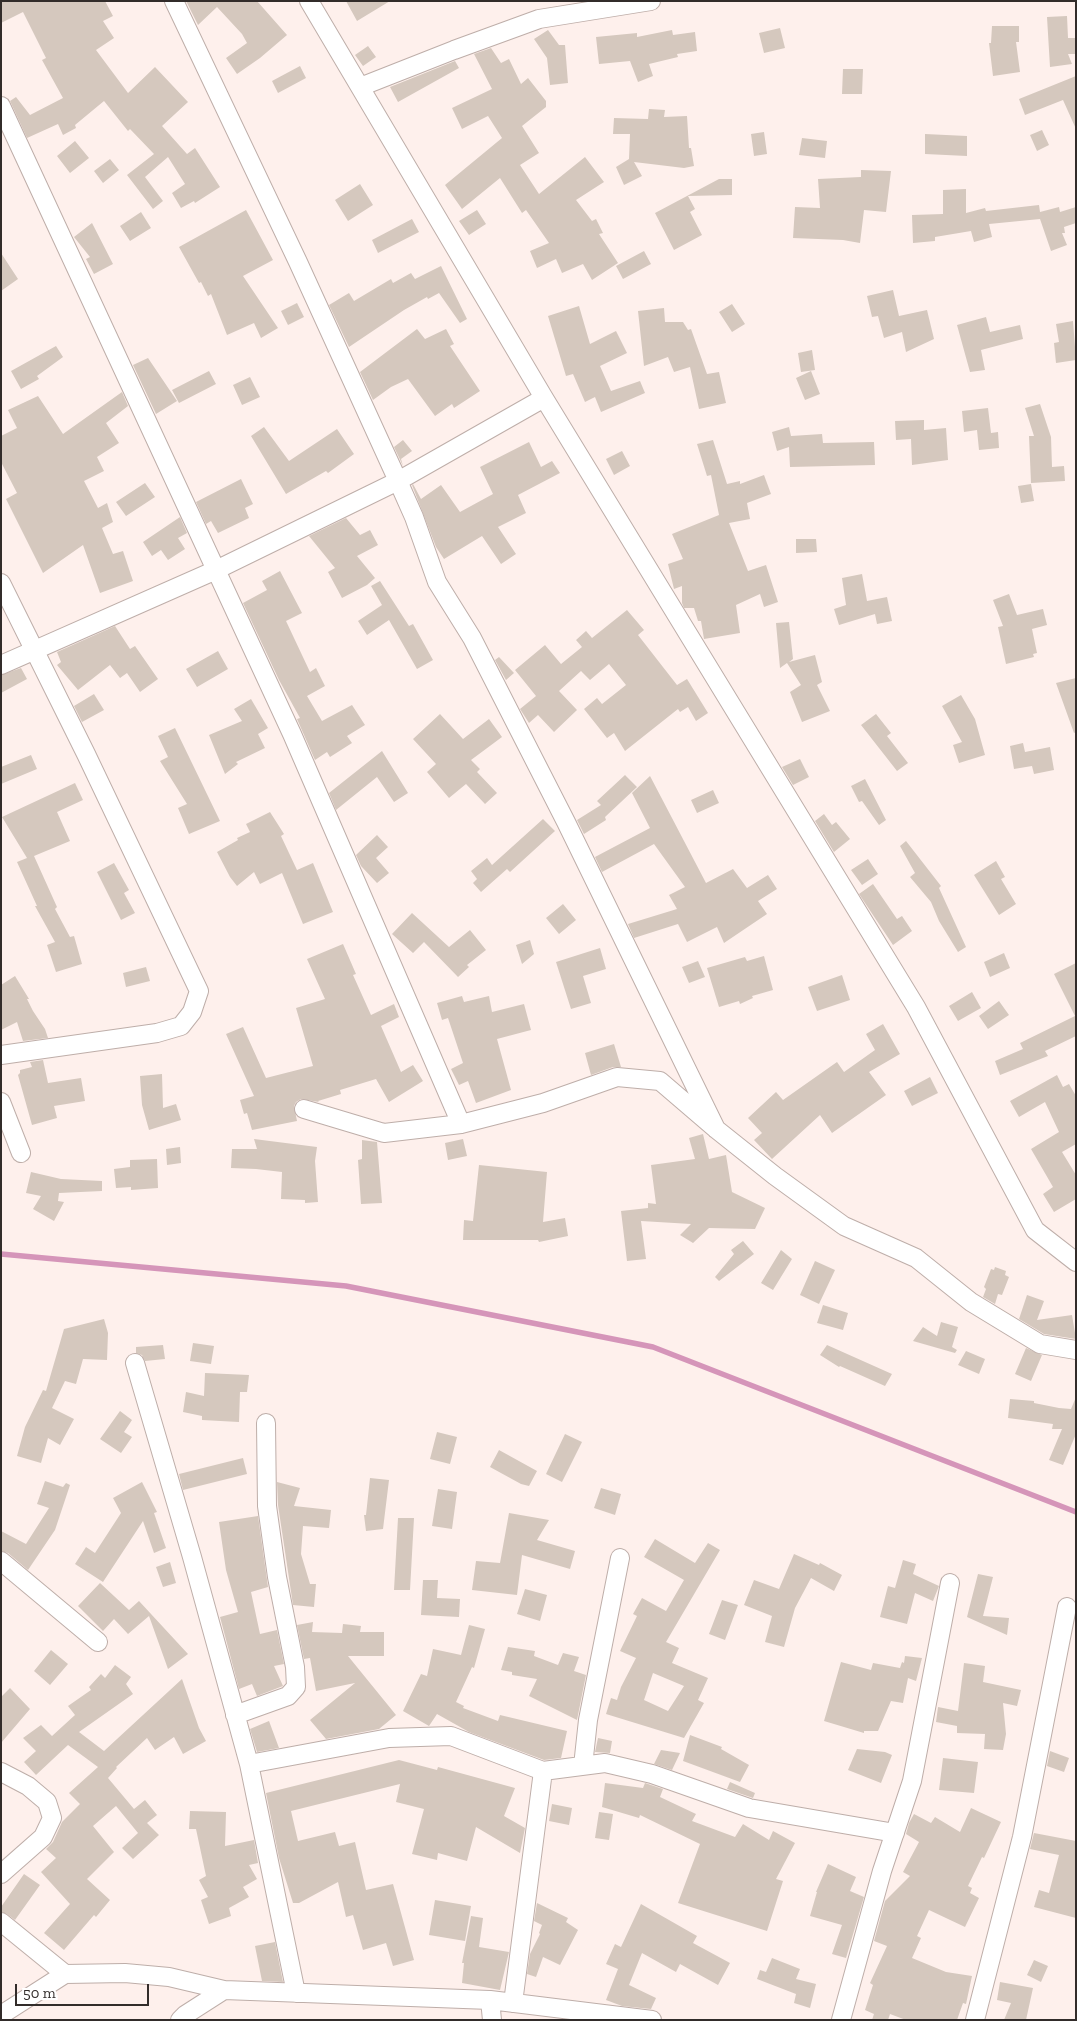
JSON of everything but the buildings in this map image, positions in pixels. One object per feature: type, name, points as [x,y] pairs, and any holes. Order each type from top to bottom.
[{"type":"street","points":[[174,1],[298,262],[398,481],[414,517],[437,582],[472,638],[539,769],[716,1129]]},
{"type":"street","points":[[309,1],[544,398],[916,1007],[1035,1230],[1076,1262]]},
{"type":"street","points":[[360,87],[539,19],[651,1]]},
{"type":"street","points":[[1,106],[292,734],[462,1124]]},
{"type":"street","points":[[1,665],[216,570],[398,481],[544,398]]},
{"type":"street","points":[[1,583],[90,762],[199,991],[192,1012],[182,1026],[157,1033],[1,1055]]},
{"type":"street","points":[[304,1109],[384,1133],[462,1124],[543,1103],[617,1077],[660,1080],[716,1129],[775,1176],[844,1226],[916,1258],[971,1302],[1040,1344],[1076,1350]]},
{"type":"street","points":[[1,1102],[21,1152]]},
{"type":"street","points":[[135,1363],[249,1764],[296,1992]]},
{"type":"street","points":[[235,1714],[288,1696],[296,1687],[295,1667],[277,1577],[267,1506],[266,1423]]},
{"type":"street","points":[[583,1766],[588,1720],[620,1558]]},
{"type":"street","points":[[1,1562],[98,1642]]},
{"type":"street","points":[[840,2020],[882,1871],[912,1781],[950,1583]]},
{"type":"street","points":[[975,2020],[1022,1837],[1067,1608]]},
{"type":"street","points":[[249,1764],[390,1738],[452,1736],[543,1771],[605,1763],[652,1774],[749,1808],[895,1833]]},
{"type":"street","points":[[513,2003],[543,1771]]},
{"type":"street","points":[[1,1772],[28,1786],[40,1796],[46,1802],[52,1818],[43,1837],[1,1874]]},
{"type":"street","points":[[1,1922],[66,1974]]},
{"type":"street","points":[[1,2015],[66,1974],[125,1973],[169,1977],[224,1990],[490,2000],[652,2020]]},
{"type":"street","points":[[180,2020],[184,2015],[224,1990]]},
{"type":"street","points":[[490,2000],[492,2020]]},
{"type":"waterway","points":[[1,1254],[346,1286],[653,1347],[1076,1512]]}]
